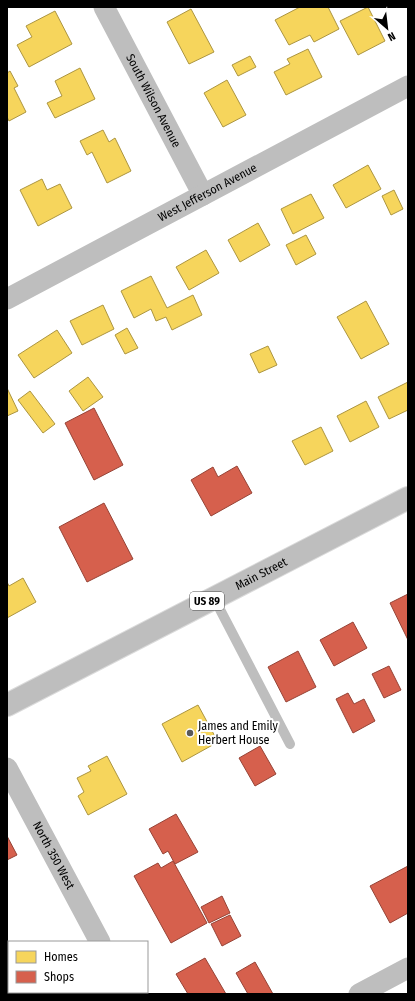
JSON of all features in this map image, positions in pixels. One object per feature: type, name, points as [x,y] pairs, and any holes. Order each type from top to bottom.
[{"type":"main road","name":"Main Street","points":[[7,705],[408,498]]},
{"type":"street","name":"South Wilson Avenue","points":[[104,7],[203,195]]},
{"type":"street","name":"West Jefferson Avenue","points":[[7,300],[408,86]]},
{"type":"street","name":"North 350 West","points":[[7,768],[99,941]]},
{"type":"street","points":[[359,994],[408,968]]},
{"type":"lane","points":[[214,598],[290,744]]},
{"type":"building: Homes","points":[[300,7],[328,7],[339,29],[314,42],[310,35],[289,45],[275,20]]},
{"type":"building: Homes","points":[[368,7],[385,41],[358,55],[340,21]]},
{"type":"building: Homes","points":[[191,9],[214,52],[189,64],[167,22]]},
{"type":"building: Homes","points":[[55,11],[72,44],[29,67],[17,45],[32,37],[26,26]]},
{"type":"building: Homes","points":[[308,49],[322,77],[286,95],[274,72],[290,64],[287,59]]},
{"type":"building: Homes","points":[[250,56],[256,67],[238,76],[232,65]]},
{"type":"building: Homes","points":[[80,68],[95,99],[55,118],[47,103],[62,96],[55,81]]},
{"type":"building: Homes","points":[[10,71],[18,86],[14,88],[26,112],[9,121],[7,117],[7,73]]},
{"type":"building: Homes","points":[[227,80],[246,115],[223,127],[204,93]]},
{"type":"building: Homes","points":[[103,130],[109,142],[115,138],[131,171],[107,183],[92,152],[87,155],[80,141]]},
{"type":"building: Homes","points":[[368,165],[381,189],[346,208],[333,185]]},
{"type":"building: Homes","points":[[42,179],[47,190],[60,184],[72,208],[38,226],[20,190]]},
{"type":"building: Homes","points":[[394,190],[403,209],[391,215],[382,196]]},
{"type":"building: Homes","points":[[311,194],[324,218],[293,234],[281,209]]},
{"type":"building: Homes","points":[[258,223],[270,245],[240,262],[228,240]]},
{"type":"building: Homes","points":[[306,235],[316,254],[296,265],[286,245]]},
{"type":"building: Homes","points":[[206,250],[219,273],[189,290],[176,267]]},
{"type":"building: Homes","points":[[151,276],[167,308],[193,295],[202,315],[172,330],[166,317],[156,321],[151,309],[134,318],[121,291]]},
{"type":"building: Homes","points":[[366,301],[389,344],[361,359],[337,317]]},
{"type":"building: Homes","points":[[103,305],[114,329],[82,345],[70,321]]},
{"type":"building: Homes","points":[[127,328],[138,348],[125,354],[115,335]]},
{"type":"building: Homes","points":[[57,330],[72,353],[34,378],[18,355]]},
{"type":"building: Homes","points":[[268,346],[277,365],[259,373],[250,354]]},
{"type":"building: Homes","points":[[88,377],[103,397],[83,411],[69,391]]},
{"type":"building: Homes","points":[[408,382],[408,410],[389,419],[378,397]]},
{"type":"building: Homes","points":[[7,388],[18,411],[7,416]]},
{"type":"building: Homes","points":[[30,391],[55,424],[43,433],[18,400]]},
{"type":"building: Homes","points":[[366,401],[379,427],[350,442],[337,416]]},
{"type":"building: Homes","points":[[321,427],[333,451],[305,465],[292,441]]},
{"type":"building: Homes","points":[[23,578],[36,602],[7,618],[7,582],[9,586]]},
{"type":"building: Homes","name":"James and Emily Herbert House","points":[[198,705],[218,742],[182,762],[162,724]]},
{"type":"building: Homes","points":[[107,756],[127,794],[88,815],[78,796],[84,792],[77,778],[91,771],[88,766]]},
{"type":"building: Shops","points":[[94,408],[123,465],[94,480],[65,423]]},
{"type":"building: Shops","points":[[237,466],[252,493],[211,516],[191,480],[213,467],[218,477]]},
{"type":"building: Shops","points":[[104,503],[133,559],[87,582],[59,527]]},
{"type":"building: Shops","points":[[408,594],[408,640],[390,603]]},
{"type":"building: Shops","points":[[353,622],[367,648],[334,666],[320,640]]},
{"type":"building: Shops","points":[[298,651],[316,687],[286,702],[268,667]]},
{"type":"building: Shops","points":[[389,666],[401,690],[384,698],[372,674]]},
{"type":"building: Shops","points":[[348,693],[354,704],[364,699],[375,721],[353,733],[336,699]]},
{"type":"building: Shops","points":[[260,746],[276,774],[255,786],[239,758]]},
{"type":"building: Shops","points":[[176,814],[198,852],[175,864],[168,851],[163,854],[149,829]]},
{"type":"building: Shops","points":[[7,836],[17,855],[7,860]]},
{"type":"building: Shops","points":[[173,861],[207,923],[171,943],[134,876],[158,863],[161,868]]},
{"type":"building: Shops","points":[[408,866],[408,913],[390,923],[370,886]]},
{"type":"building: Shops","points":[[222,896],[230,913],[209,923],[201,907]]},
{"type":"building: Shops","points":[[230,915],[241,936],[222,946],[211,924]]},
{"type":"building: Shops","points":[[205,958],[226,994],[188,994],[176,974]]},
{"type":"building: Shops","points":[[255,962],[273,994],[248,994],[236,973]]},
{"type":"place","name":"James and Emily Herbert House","points":[[190,733]]}]
